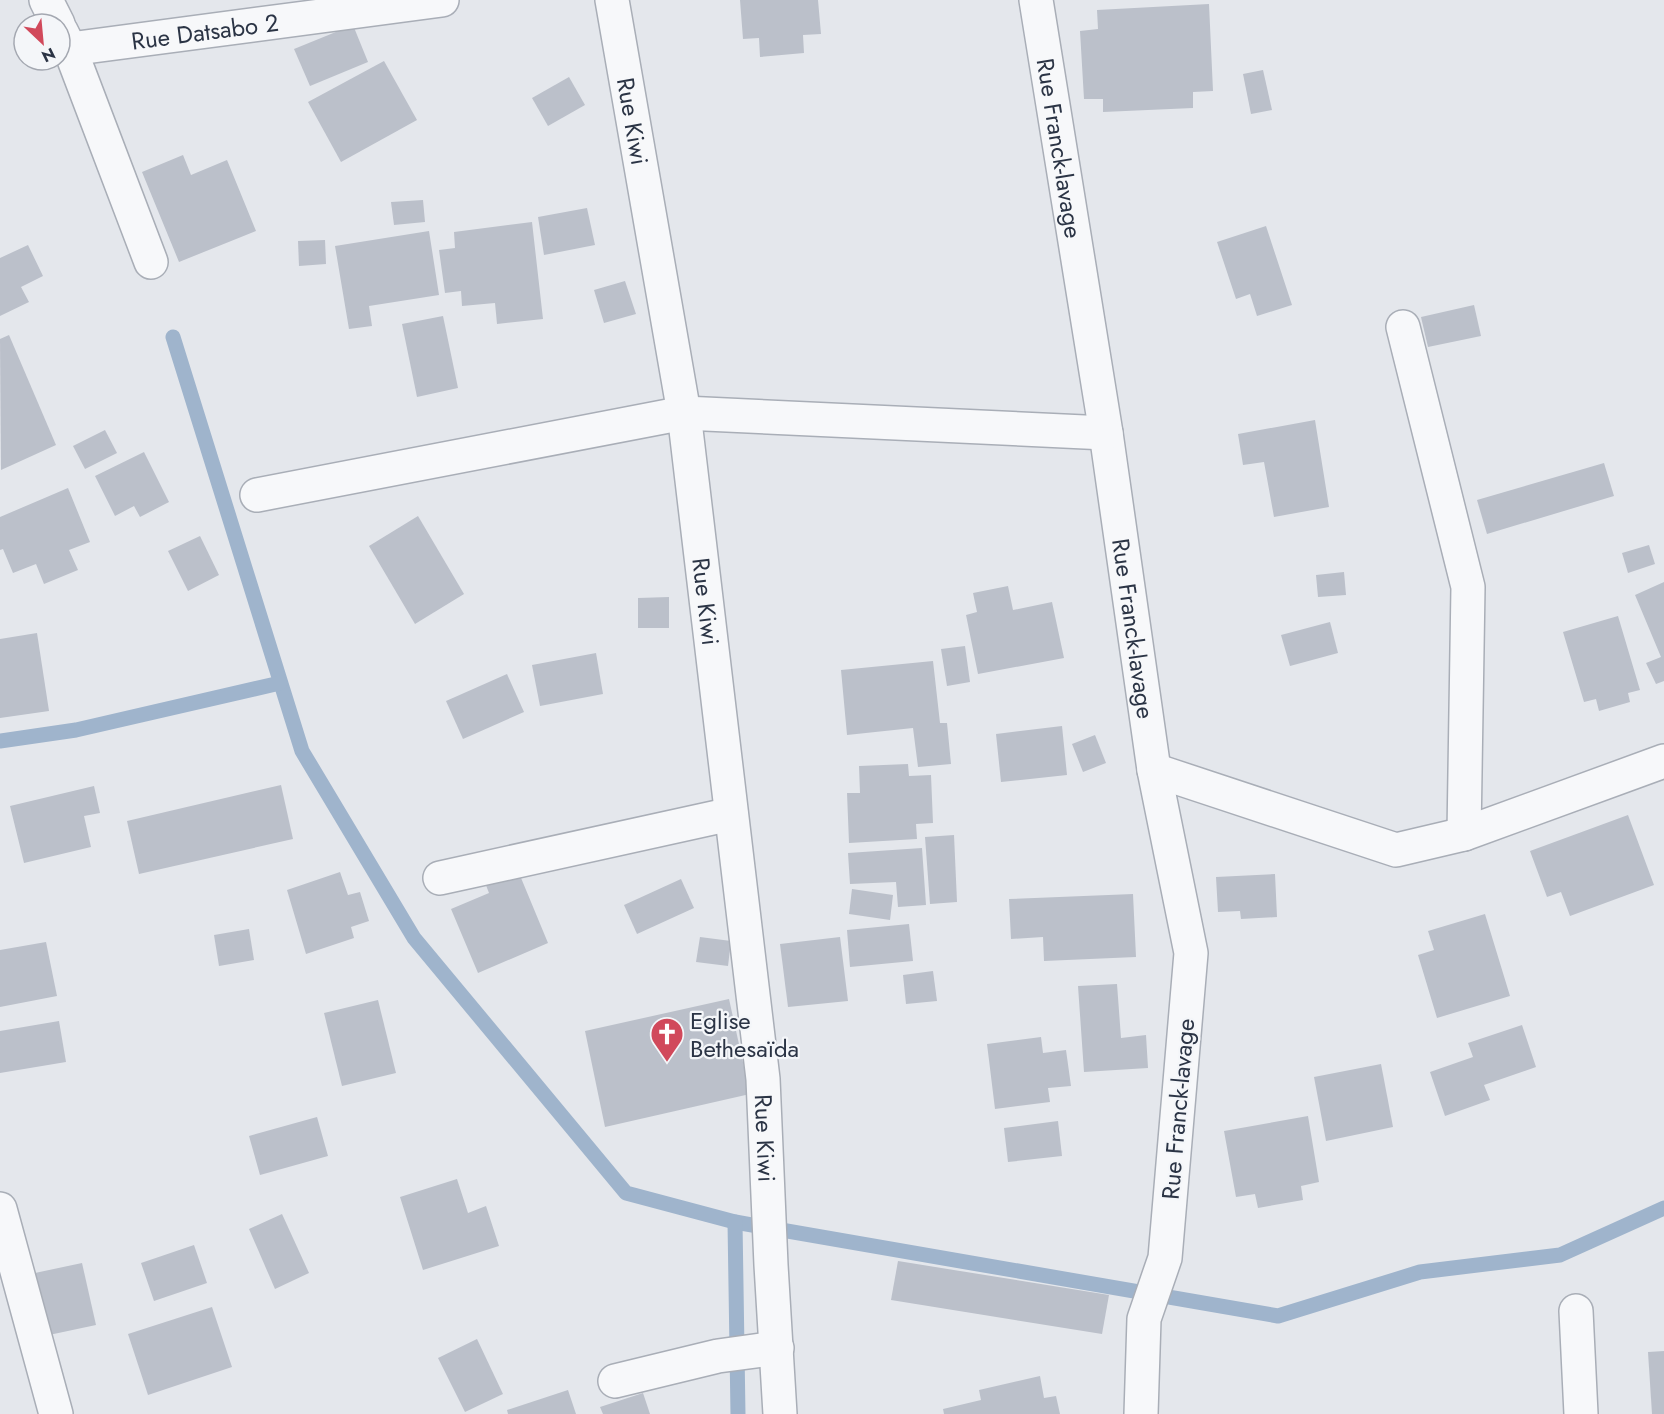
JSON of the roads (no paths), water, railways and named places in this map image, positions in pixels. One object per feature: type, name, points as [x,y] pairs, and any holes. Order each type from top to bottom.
[{"type":"street","name":"Rue Kiwi","points":[[612,0],[684,413],[763,1079],[771,1266],[763,1349]]},
{"type":"street","name":"Rue Franck-lavage","points":[[1036,0],[1106,433],[1154,770],[1191,953],[1165,1258],[1144,1319],[1141,1414]]},
{"type":"street","name":"Rue Datsabo 2","points":[[72,33],[428,2]]},
{"type":"street","points":[[72,60],[151,262]]},
{"type":"street","points":[[1403,327],[1468,586],[1464,834]]},
{"type":"street","points":[[257,495],[684,413],[1106,433]]},
{"type":"street","points":[[1154,770],[1396,850],[1464,834],[1664,761]]},
{"type":"street","points":[[440,878],[732,814]]},
{"type":"street","points":[[0,1209],[56,1414]]},
{"type":"street","points":[[1576,1311],[1581,1414]]},
{"type":"street","points":[[615,1381],[718,1356],[763,1349],[780,1414]]},
{"type":"waterway","points":[[173,337],[302,751],[414,938],[626,1193],[735,1222],[1278,1316],[1420,1272],[1560,1255],[1664,1208]]},
{"type":"waterway","points":[[0,741],[76,730],[280,683]]},
{"type":"waterway","points":[[735,1222],[738,1414]]},
{"type":"place","name":"Eglise Bethesaïda","points":[[667,1063]]}]
